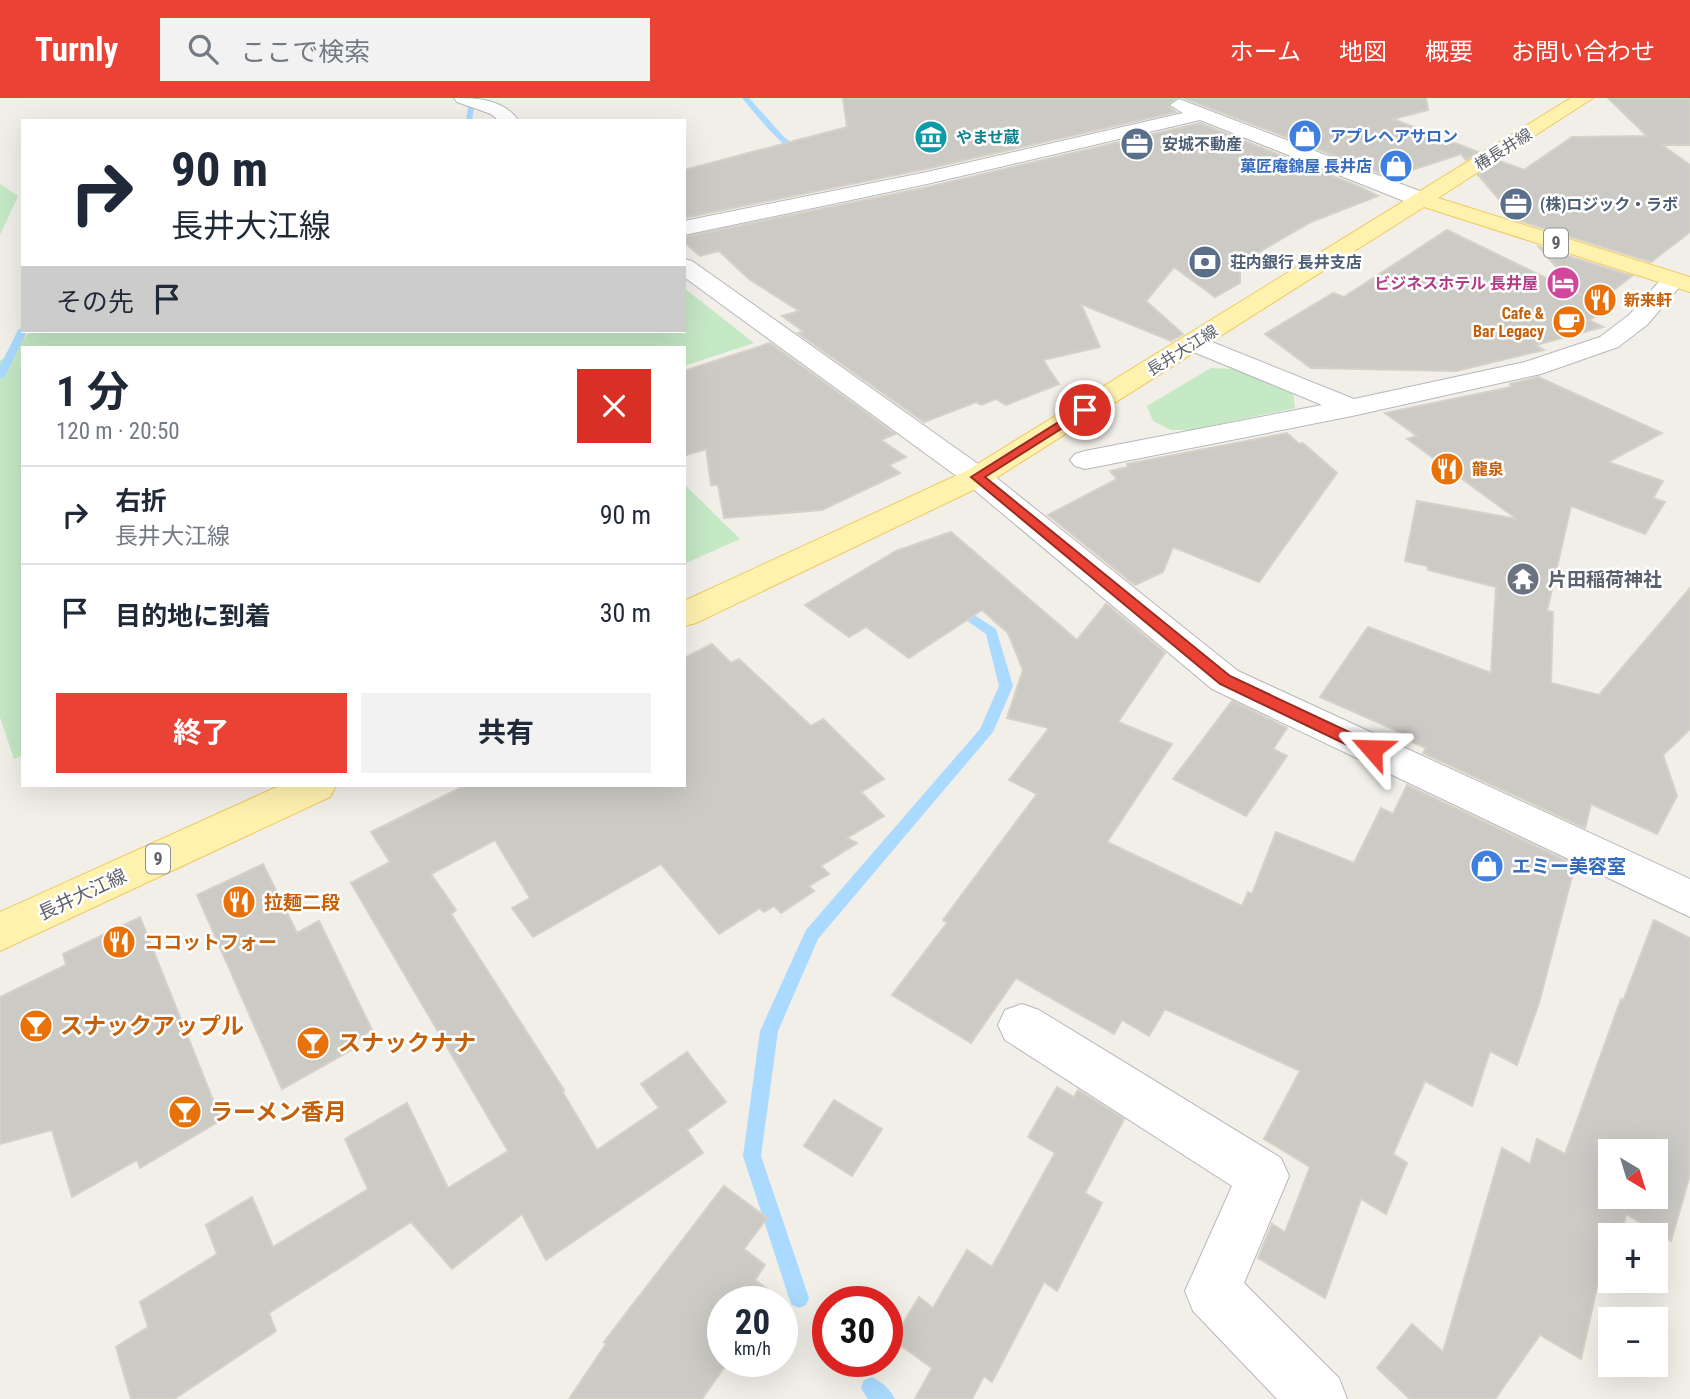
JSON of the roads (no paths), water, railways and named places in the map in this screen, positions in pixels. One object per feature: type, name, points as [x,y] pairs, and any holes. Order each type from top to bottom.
[{"type":"main road","name":"椿長井線","points":[[1422,200],[1584,98]]},
{"type":"main road","name":"9","points":[[1422,200],[1681,283]]},
{"type":"main road","name":"長井大江線","points":[[686,614],[977,477],[1422,200]]},
{"type":"main road","name":"長井大江線","points":[[0,932],[314,787]]},
{"type":"street","points":[[463,98],[498,110],[508,119]]},
{"type":"street","points":[[1161,98],[1422,200]]},
{"type":"street","points":[[686,228],[927,178],[1202,114]]},
{"type":"street","points":[[686,267],[977,477],[1225,680],[1690,899]]},
{"type":"street","points":[[1085,460],[1352,408],[1531,368],[1609,342],[1681,283]]},
{"type":"street","points":[[1193,343],[1352,408]]},
{"type":"street","points":[[1022,1026],[1263,1176],[1213,1291],[1318,1399]]},
{"type":"waterway","points":[[745,98],[782,138],[801,153]]},
{"type":"waterway","points":[[469,119],[471,107]]},
{"type":"waterway","points":[[0,376],[22,333]]},
{"type":"waterway","points":[[799,1298],[752,1156],[769,1031],[812,935],[986,732],[1006,686],[992,632],[957,608]]},
{"type":"waterway","points":[[872,1388],[884,1399]]},
{"type":"place","name":"アプレヘアサロン","points":[[1305,136]]},
{"type":"place","name":"やませ蔵","points":[[931,137]]},
{"type":"place","name":"安城不動産","points":[[1137,144]]},
{"type":"place","name":"菓匠庵錦屋 長井店","points":[[1396,166]]},
{"type":"place","name":"(株)ロジック・ラボ","points":[[1516,204]]},
{"type":"place","name":"荘内銀行 長井支店","points":[[1205,262]]},
{"type":"place","name":"ビジネスホテル 長井屋","points":[[1563,283]]},
{"type":"place","name":"新来軒","points":[[1600,300]]},
{"type":"place","name":"Cafe & Bar Legacy","points":[[1569,322]]},
{"type":"place","name":"龍泉","points":[[1447,469]]},
{"type":"place","name":"片田稲荷神社","points":[[1523,579]]},
{"type":"place","name":"エミー美容室","points":[[1487,866]]},
{"type":"place","name":"拉麺二段","points":[[239,902]]},
{"type":"place","name":"ココットフォー","points":[[119,942]]},
{"type":"place","name":"スナックアップル","points":[[36,1026]]},
{"type":"place","name":"スナックナナ","points":[[313,1043]]},
{"type":"place","name":"ラーメン香月","points":[[185,1112]]}]
